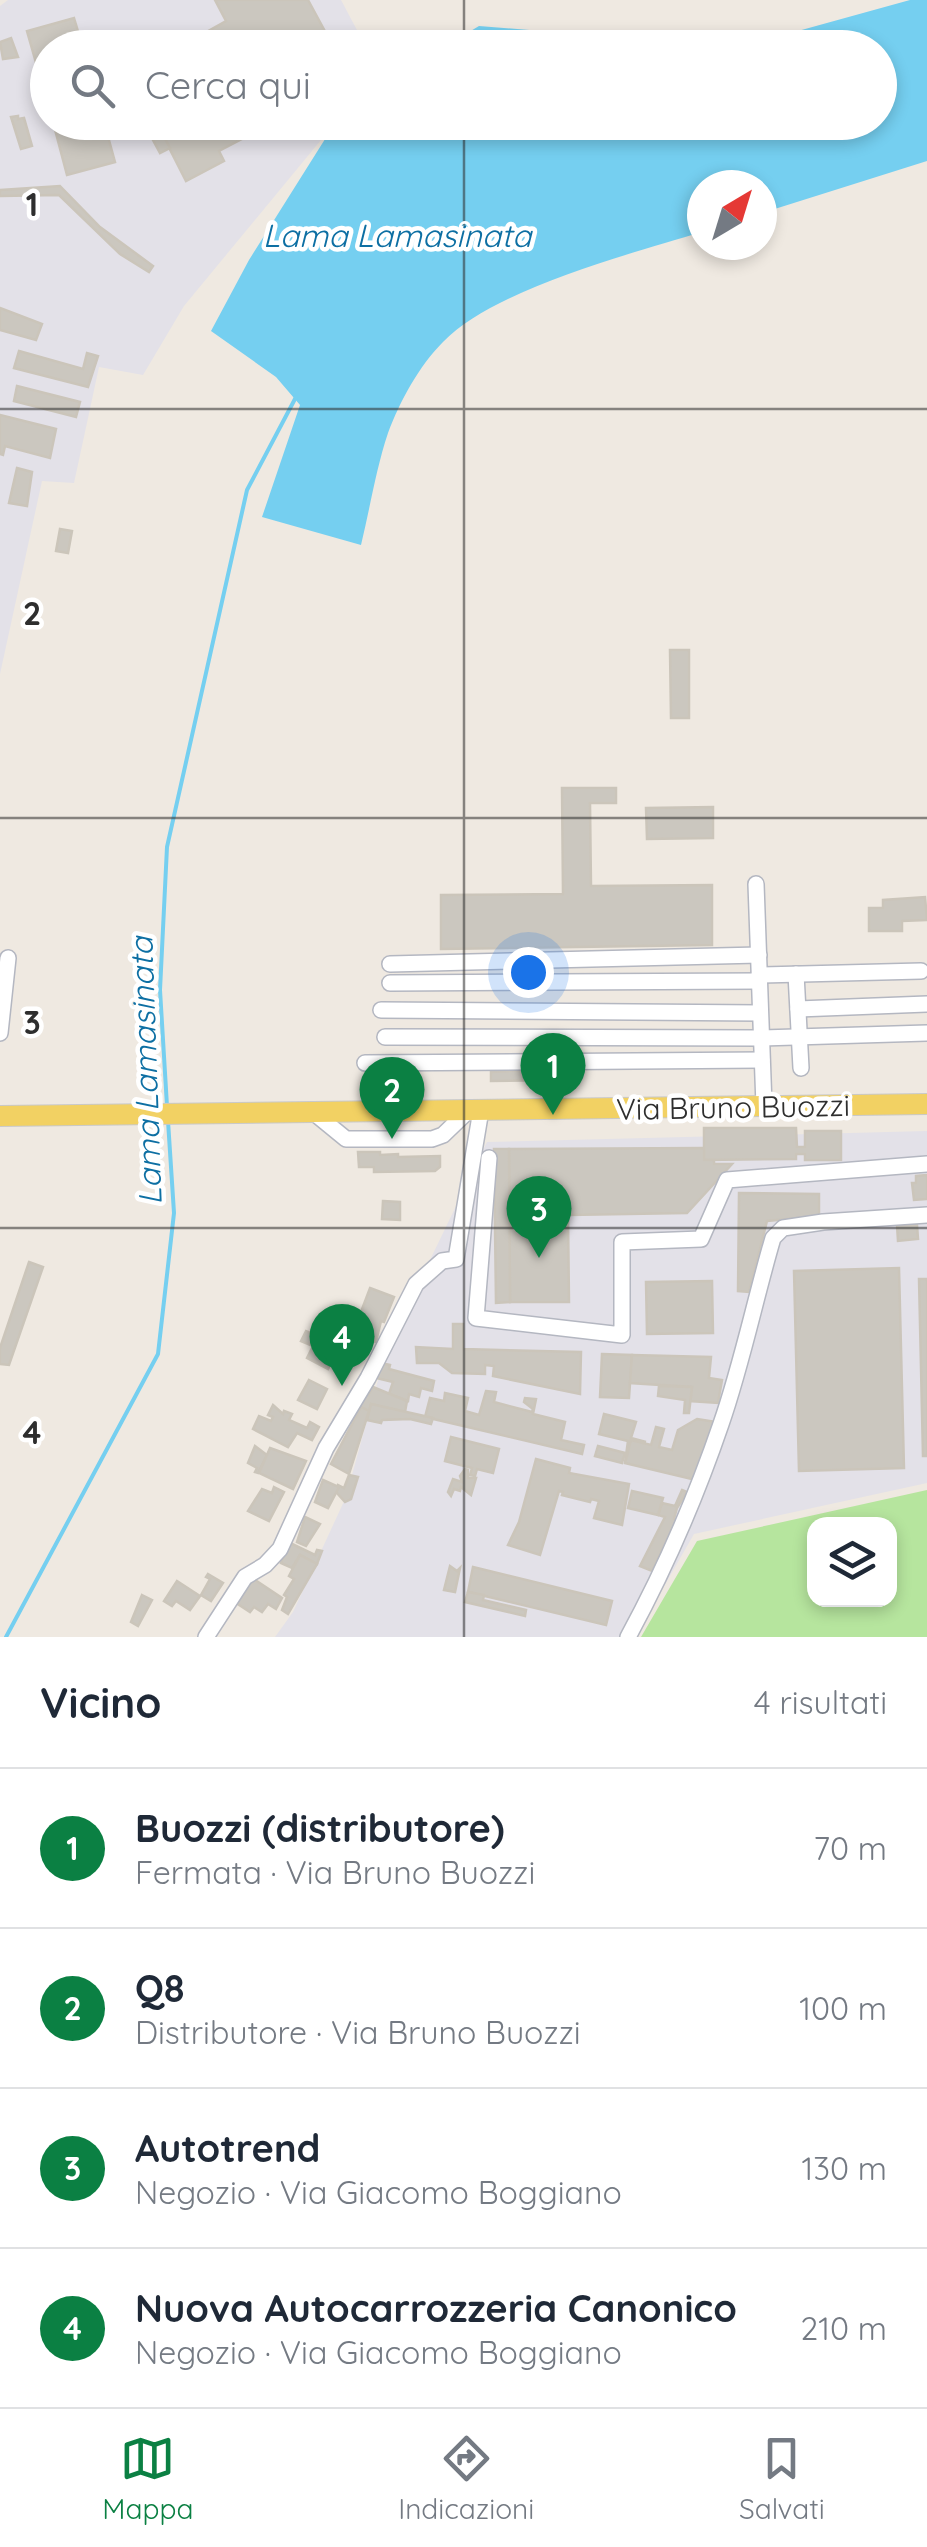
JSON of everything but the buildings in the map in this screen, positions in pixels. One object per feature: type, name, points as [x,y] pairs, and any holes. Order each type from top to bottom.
[{"type":"main road","name":"Via Bruno Buozzi","points":[[0,1116],[927,1104]]},
{"type":"street","points":[[756,884],[764,1106]]},
{"type":"street","points":[[390,964],[758,955]]},
{"type":"street","points":[[0,1033],[8,958]]},
{"type":"street","points":[[390,983],[759,978],[920,971]]},
{"type":"street","points":[[796,974],[801,1068]]},
{"type":"street","points":[[798,1009],[927,1004]]},
{"type":"street","points":[[382,1010],[760,1012]]},
{"type":"street","points":[[385,1037],[761,1038],[927,1033]]},
{"type":"street","points":[[365,1063],[762,1060]]},
{"type":"street","points":[[206,1637],[244,1577],[265,1565],[280,1549],[326,1448],[368,1378],[416,1284],[442,1261],[456,1259],[475,1110]]},
{"type":"street","points":[[490,1158],[476,1318],[622,1335],[622,1242],[701,1239],[727,1180],[927,1164]]},
{"type":"street","points":[[628,1637],[650,1598],[722,1421],[772,1238],[783,1228],[823,1222],[927,1215]]},
{"type":"shaded area","points":[[8,0],[341,0],[357,30],[30,30],[30,140],[321,140],[184,306],[143,375],[99,367],[74,483],[42,481],[0,674],[0,6]]},
{"type":"shaded area","points":[[927,1131],[927,1483],[694,1534],[635,1637],[275,1637],[293,1612],[346,1497],[386,1351],[487,1142]]},
{"type":"green space","points":[[927,1490],[927,1637],[641,1637],[697,1541]]},
{"type":"water","name":"Lama Lamasinata","points":[[910,0],[927,0],[927,161],[777,208],[777,170],[687,170],[687,236],[528,290],[466,323],[434,351],[404,396],[388,433],[361,545],[262,517],[300,405],[276,377],[211,331],[249,260],[324,140],[897,140],[897,30],[802,30]]},
{"type":"water","name":"Lama Lamasinata","points":[[479,26],[529,30],[472,30]]},
{"type":"waterway","name":"Lama Lamasinata","points":[[167,1106],[160,990],[167,847],[247,490],[296,397]]},
{"type":"waterway","name":"Lama Lamasinata","points":[[6,1637],[158,1354],[174,1213],[168,1121]]},
{"type":"place","name":"Buozzi (distributore)","points":[[553,1115]]},
{"type":"place","name":"Q8","points":[[392,1139]]},
{"type":"place","name":"Autotrend","points":[[539,1258]]},
{"type":"place","name":"Nuova Autocarrozzeria Canonico","points":[[342,1386]]}]
